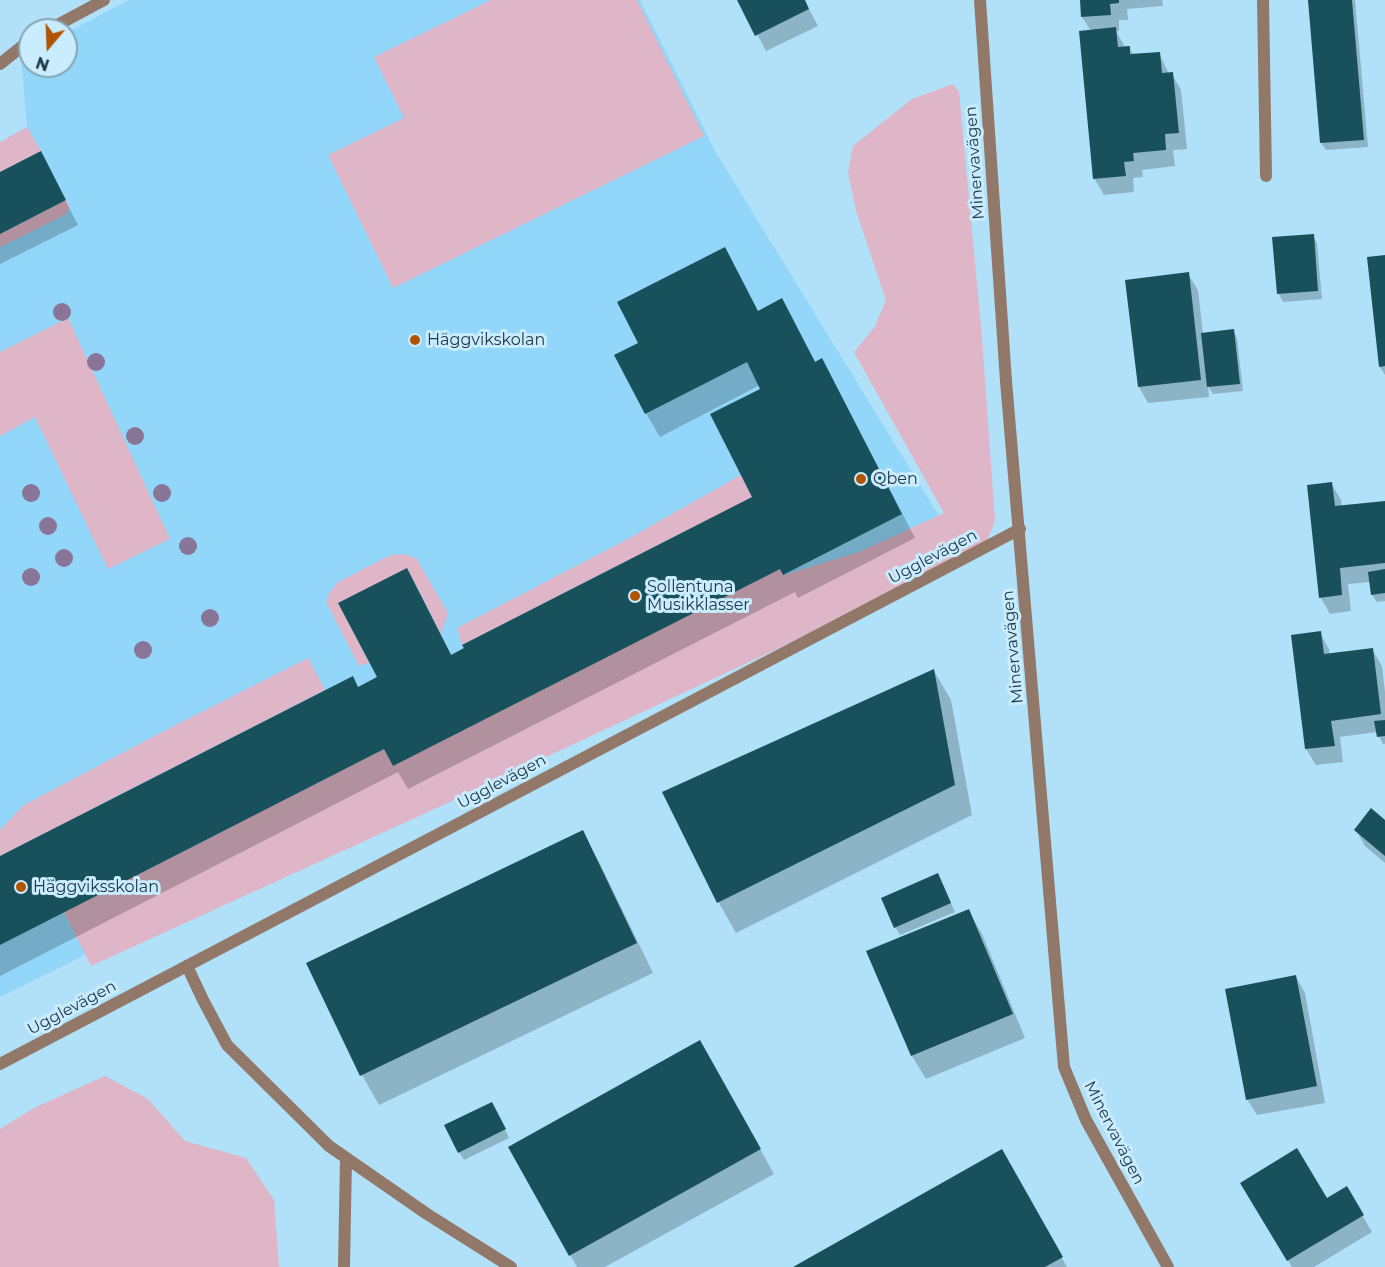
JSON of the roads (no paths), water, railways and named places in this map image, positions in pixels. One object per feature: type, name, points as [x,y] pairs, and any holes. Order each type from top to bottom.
[{"type":"street","points":[[70,18],[104,0]]},
{"type":"street","name":"Minervavägen","points":[[980,0],[1006,381],[1064,1067],[1086,1120],[1168,1267]]},
{"type":"street","points":[[1263,0],[1266,176]]},
{"type":"street","points":[[0,64],[18,50]]},
{"type":"street","name":"Ugglevägen","points":[[0,1064],[1020,530]]},
{"type":"street","points":[[188,966],[227,1045],[329,1146],[427,1214],[511,1267]]},
{"type":"street","points":[[344,1267],[346,1158]]},
{"type":"place","name":"Häggvikskolan","points":[[415,340]]},
{"type":"place","name":"Qben","points":[[861,479]]},
{"type":"place","name":"Sollentuna Musikklasser","points":[[635,596]]},
{"type":"place","name":"Häggviksskolan","points":[[21,887]]}]
